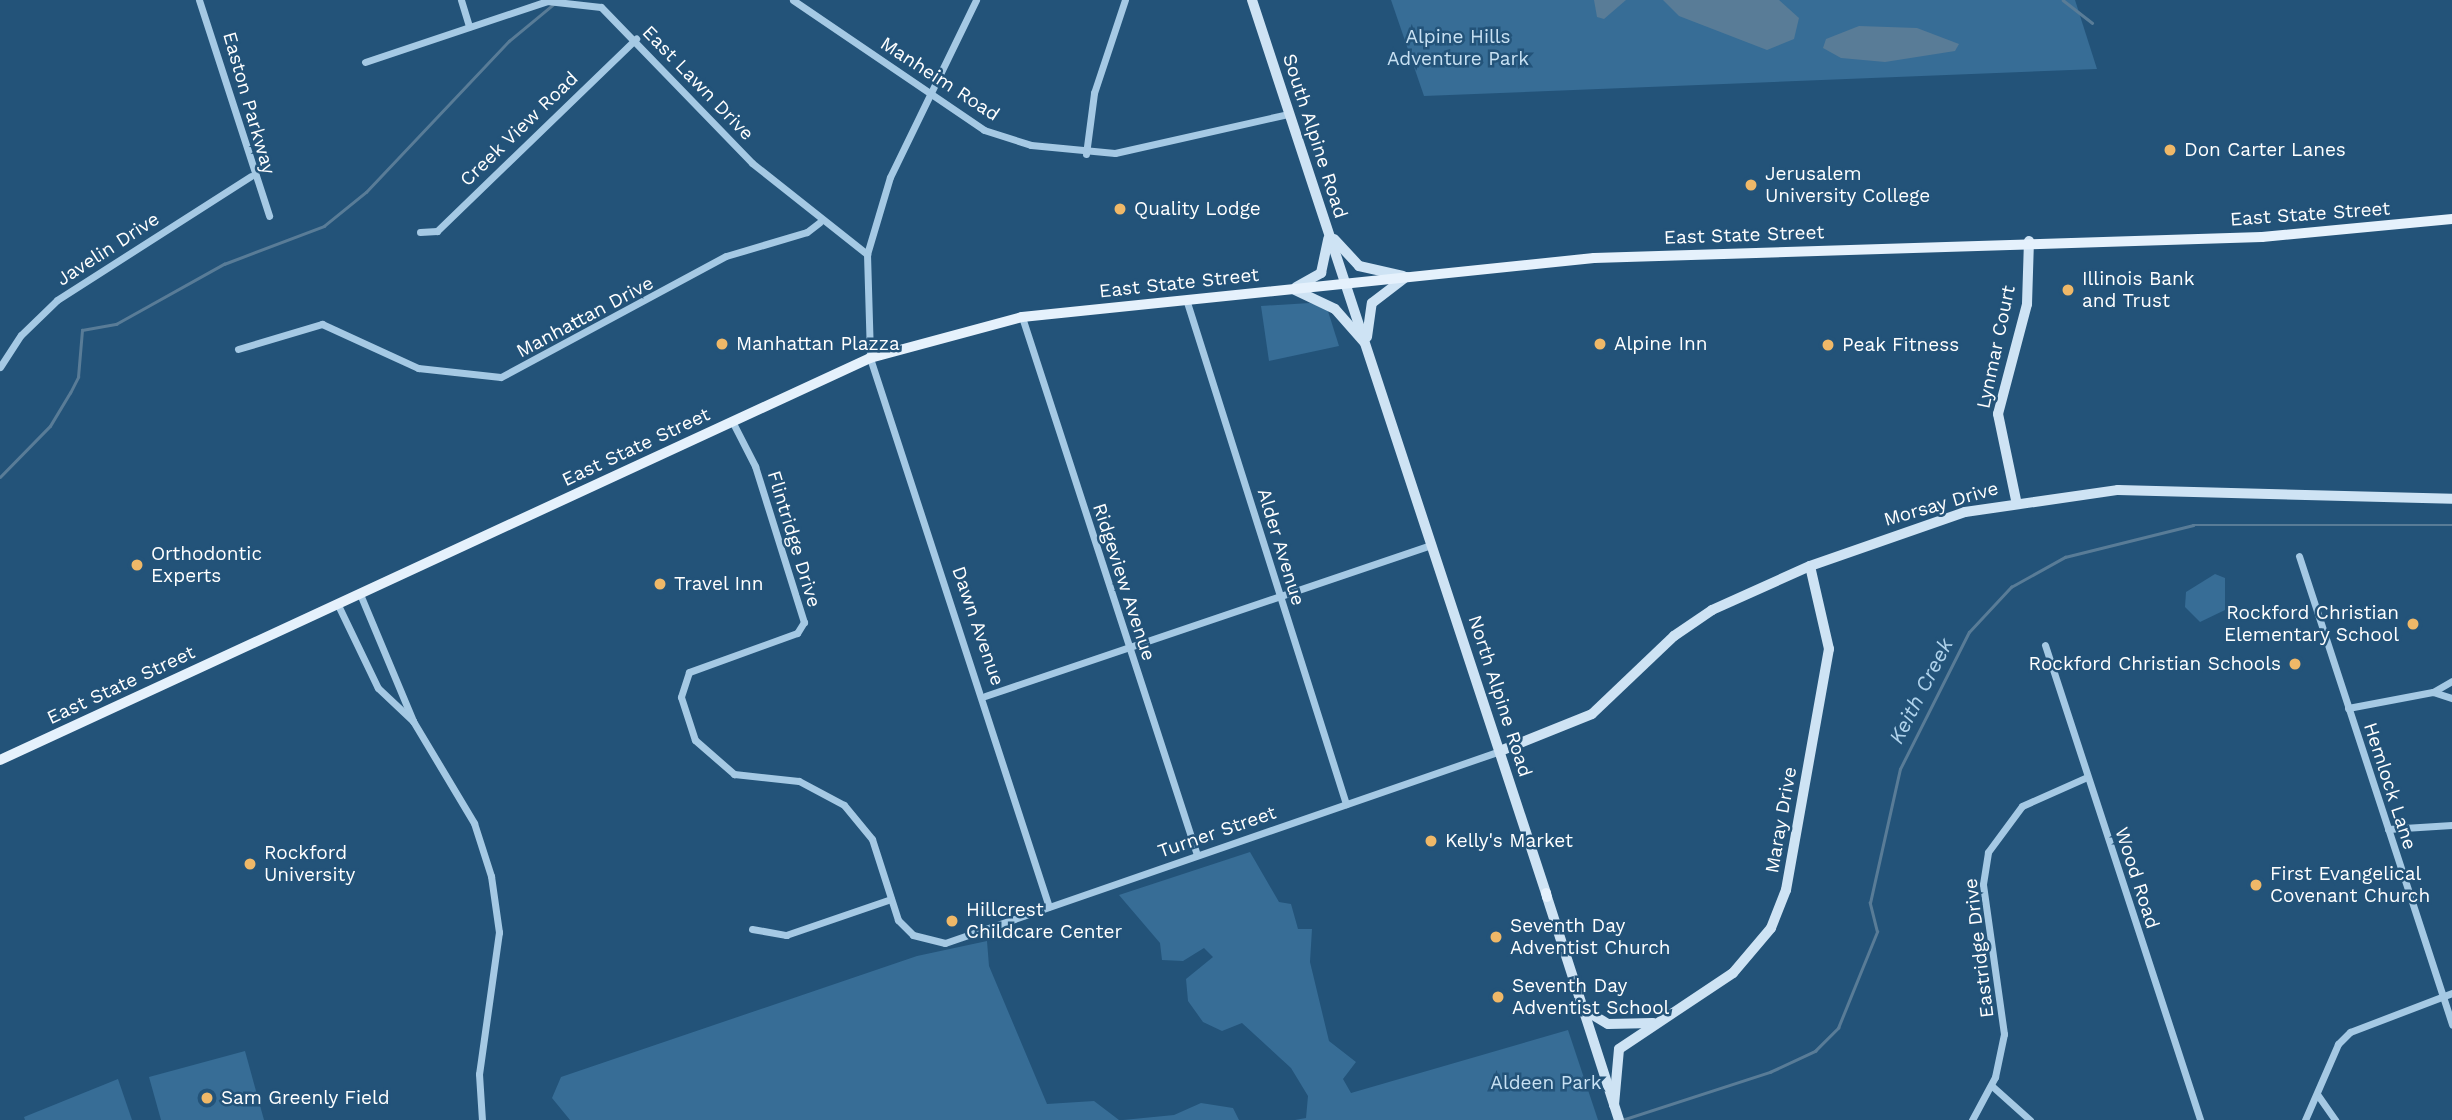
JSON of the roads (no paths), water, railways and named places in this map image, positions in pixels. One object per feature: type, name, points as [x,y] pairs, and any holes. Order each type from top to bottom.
[{"type":"main road","name":"East State Street","points":[[0,760],[870,358],[1022,317],[1594,258],[2029,241],[2262,237],[2452,219]]},
{"type":"street","name":"Easton Parkway","points":[[199,0],[251,176],[269,216]]},
{"type":"street","points":[[461,0],[469,27]]},
{"type":"street","name":"East Lawn Drive","points":[[365,62],[547,1],[579,0],[601,7],[636,39],[752,163],[820,222],[867,254]]},
{"type":"street","name":"Manheim Road","points":[[793,0],[984,130],[1086,154],[1163,146],[1288,114]]},
{"type":"street","name":"Dawn Avenue","points":[[976,0],[890,177],[867,254],[870,358],[985,696],[1049,907]]},
{"type":"street","points":[[1086,154],[1094,93],[1125,0]]},
{"type":"street","name":"South Alpine Road","points":[[1252,0],[1346,283]]},
{"type":"street","name":"Creek View Road","points":[[420,232],[437,231],[636,39]]},
{"type":"street","name":"Javelin Drive","points":[[0,368],[22,335],[57,300],[251,176]]},
{"type":"street","name":"Manhattan Drive","points":[[238,349],[322,324],[418,368],[500,377],[634,311],[726,256],[820,222]]},
{"type":"street","points":[[1327,229],[1359,265],[1406,277]]},
{"type":"street","points":[[1288,289],[1321,273],[1327,229]]},
{"type":"street","name":"Lynmar Court","points":[[2016,500],[1998,414],[2027,304],[2029,241]]},
{"type":"street","points":[[1367,345],[1372,303],[1406,277]]},
{"type":"street","name":"North Alpine Road","points":[[1346,283],[1619,1120]]},
{"type":"street","points":[[1288,289],[1335,309],[1367,345]]},
{"type":"street","name":"Alder Avenue","points":[[1186,299],[1346,804]]},
{"type":"street","name":"Ridgeview Avenue","points":[[1022,317],[1197,855]]},
{"type":"street","name":"Flintridge Drive","points":[[732,421],[755,466],[804,622],[797,634],[700,664],[681,684],[681,696],[695,740],[720,767],[799,781],[844,805],[872,839],[898,920],[913,935],[946,943]]},
{"type":"street","name":"Morsay Drive","points":[[1500,751],[1592,714],[1674,636],[1712,610],[1810,566],[1913,527],[2016,500],[2118,490],[2452,499]]},
{"type":"street","points":[[985,696],[1432,545]]},
{"type":"street","name":"Hemlock Lane","points":[[2299,556],[2452,1025]]},
{"type":"street","name":"Maray Drive","points":[[1653,1023],[1700,1000],[1733,973],[1771,928],[1786,890],[1829,649],[1810,566]]},
{"type":"street","points":[[360,594],[413,721],[452,779],[491,876],[499,932],[479,1074],[482,1120]]},
{"type":"street","points":[[338,605],[378,688],[413,721]]},
{"type":"street","name":"Wood Road","points":[[2045,645],[2200,1120]]},
{"type":"street","points":[[2348,708],[2433,692],[2452,681]]},
{"type":"street","points":[[2433,692],[2452,698]]},
{"type":"street","name":"Turner Street","points":[[946,943],[1500,751]]},
{"type":"street","name":"Eastridge Drive","points":[[1972,1120],[1992,1086],[2004,1034],[1983,884],[1989,852],[2022,806],[2087,777]]},
{"type":"street","points":[[2388,829],[2452,825]]},
{"type":"street","points":[[752,929],[786,936],[891,899]]},
{"type":"street","points":[[2305,1120],[2338,1044],[2350,1032],[2452,993]]},
{"type":"street","points":[[1583,1009],[1608,1024],[1653,1023]]},
{"type":"street","points":[[1614,1105],[1619,1049],[1653,1023]]},
{"type":"street","points":[[1992,1086],[2030,1120]]},
{"type":"street","points":[[2317,1094],[2335,1120]]},
{"type":"waterway","points":[[2063,0],[2092,23]]},
{"type":"waterway","points":[[0,477],[50,426],[70,393],[78,377],[82,330],[116,324],[224,264],[324,226],[366,192],[509,41],[555,3]]},
{"type":"waterway","name":"Keith Creek","points":[[1622,1120],[1770,1072],[1815,1051],[1838,1028],[1877,932],[1870,903],[1900,769],[1969,632],[2011,587],[2065,557],[2193,525],[2452,525]]},
{"type":"place","name":"Don Carter Lanes","points":[[2170,150]]},
{"type":"place","name":"Jerusalem University College","points":[[1751,185]]},
{"type":"place","name":"Quality Lodge","points":[[1120,209]]},
{"type":"place","name":"Illinois Bank and Trust","points":[[2068,290]]},
{"type":"place","name":"Manhattan Plazza","points":[[722,344]]},
{"type":"place","name":"Alpine Inn","points":[[1600,344]]},
{"type":"place","name":"Peak Fitness","points":[[1828,345]]},
{"type":"place","name":"Orthodontic Experts","points":[[137,565]]},
{"type":"place","name":"Travel Inn","points":[[660,584]]},
{"type":"place","name":"Rockford Christian Elementary School","points":[[2413,624]]},
{"type":"place","name":"Rockford Christian Schools","points":[[2295,664]]},
{"type":"place","name":"Kelly's Market","points":[[1431,841]]},
{"type":"place","name":"Rockford University","points":[[250,864]]},
{"type":"place","name":"First Evangelical Covenant Church","points":[[2256,885]]},
{"type":"place","name":"Hillcrest Childcare Center","points":[[952,921]]},
{"type":"place","name":"Seventh Day Adventist Church","points":[[1496,937]]},
{"type":"place","name":"Seventh Day Adventist School","points":[[1498,997]]},
{"type":"place","name":"Sam Greenly Field","points":[[207,1098]]},
{"type":"park label","name":"Alpine Hills Adventure Park","points":[[1458,48]]},
{"type":"park label","name":"Aldeen Park","points":[[1546,1083]]}]
